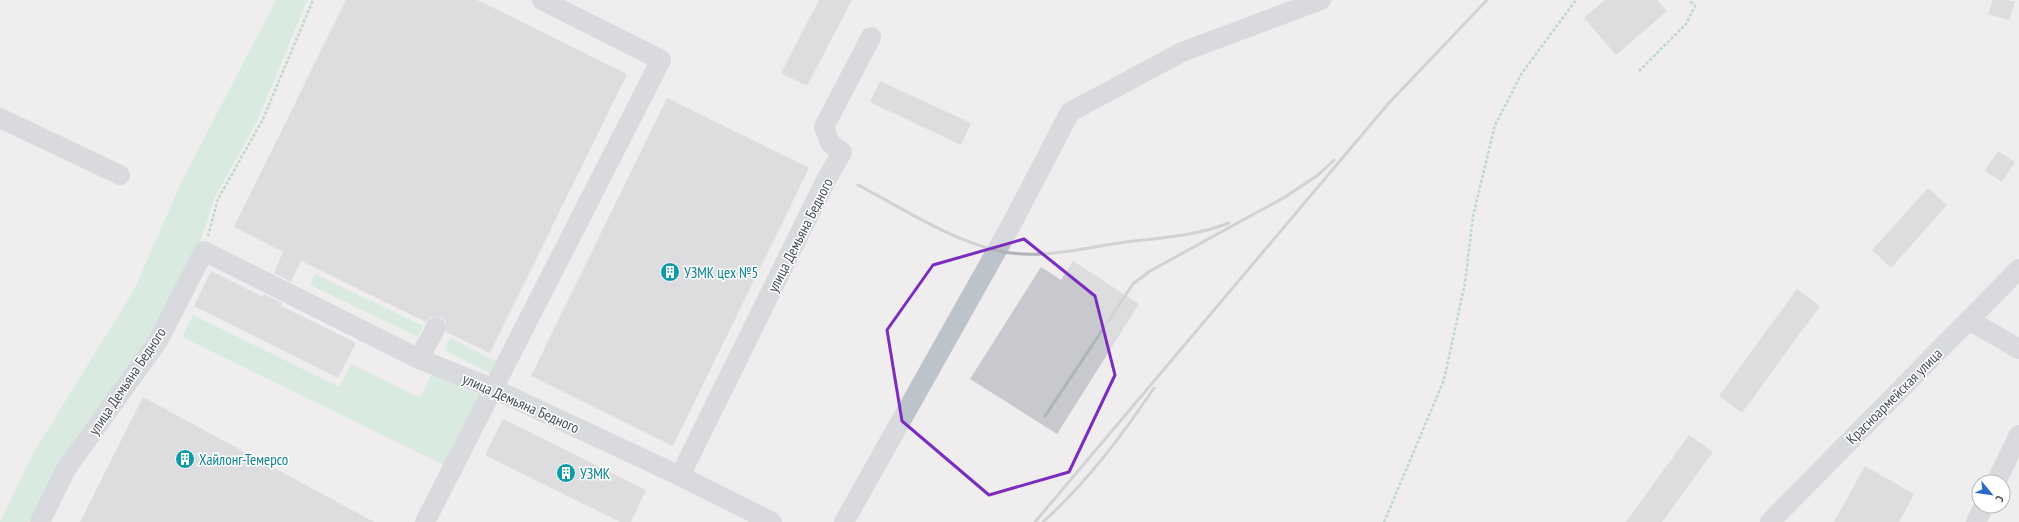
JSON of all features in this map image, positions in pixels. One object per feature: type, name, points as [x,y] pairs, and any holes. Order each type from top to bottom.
[{"type":"street","points":[[425,522],[492,388],[662,60],[542,0]]},
{"type":"street","points":[[844,522],[1007,233],[1070,112],[1182,52],[1321,0]]},
{"type":"street","name":"улица Демьяна Бедного","points":[[40,522],[66,469],[158,341],[204,251],[419,359],[492,388],[680,476],[825,182],[842,152],[830,144],[824,127],[871,37]]},
{"type":"street","points":[[0,118],[120,175]]},
{"type":"street","name":"Красноармейская улица","points":[[1770,522],[2019,269]]},
{"type":"street","points":[[1969,320],[2019,348]]},
{"type":"street","points":[[419,359],[436,327]]},
{"type":"street","points":[[2000,474],[2019,435]]},
{"type":"street","points":[[680,476],[772,522]]},
{"type":"path","points":[[204,251],[218,199],[263,119],[313,0]]},
{"type":"path","points":[[1384,522],[1444,380],[1465,283],[1473,216],[1495,125],[1522,73],[1576,0]]},
{"type":"path","points":[[1639,71],[1686,24],[1695,6],[1689,0]]},
{"type":"highlighted area","points":[[1024,239],[1095,296],[1115,375],[1069,472],[989,495],[902,421],[887,330],[933,265]]},
{"type":"green space","points":[[276,0],[307,0],[258,119],[214,199],[198,249],[151,336],[53,474],[29,522],[0,522],[34,452],[134,290],[181,183]]},
{"type":"green space","points":[[315,274],[423,326],[418,337],[310,285]]},
{"type":"green space","points":[[193,315],[339,387],[351,364],[420,398],[433,372],[483,397],[448,467],[182,337]]},
{"type":"green space","points":[[450,338],[499,363],[493,375],[444,350]]},
{"type":"building","points":[[346,0],[477,0],[627,74],[490,353],[446,332],[446,321],[441,317],[430,317],[426,322],[301,261],[291,282],[274,273],[283,252],[234,227]]},
{"type":"building","points":[[819,0],[852,0],[807,86],[781,73]]},
{"type":"building","points":[[1605,0],[1657,0],[1667,11],[1616,55],[1584,18]]},
{"type":"building","points":[[1993,0],[2007,0],[2015,2],[2009,20],[1988,14]]},
{"type":"building","points":[[880,81],[971,123],[961,145],[870,102]]},
{"type":"building","name":"УЗМК цех №5","points":[[667,98],[809,168],[673,446],[531,376]]},
{"type":"building","points":[[1998,151],[2015,162],[2002,182],[1985,171]]},
{"type":"building","points":[[1928,188],[1947,205],[1891,268],[1872,250]]},
{"type":"building","points":[[1073,261],[1139,304],[1057,434],[970,379],[1041,267],[1061,280]]},
{"type":"building","points":[[211,271],[263,297],[264,294],[282,303],[281,306],[356,343],[338,378],[194,306]]},
{"type":"building","points":[[1797,289],[1820,306],[1742,413],[1719,396]]},
{"type":"building","name":"Хайлонг-Темерсо","points":[[143,397],[374,522],[80,522]]},
{"type":"building","name":"УЗМК","points":[[503,419],[646,490],[631,522],[620,522],[485,455]]},
{"type":"building","points":[[1689,435],[1713,452],[1662,522],[1626,522]]},
{"type":"building","points":[[1865,466],[1914,494],[1899,522],[1834,522]]},
{"type":"railway","points":[[1035,522],[1388,104],[1487,0]]},
{"type":"railway","points":[[1045,416],[1133,284],[1150,271],[1285,197],[1318,175],[1334,160]]},
{"type":"railway","points":[[858,185],[942,230],[977,245],[1011,253],[1043,254],[1125,242],[1165,238],[1204,231],[1229,223]]},
{"type":"railway","points":[[1043,522],[1089,475],[1129,424],[1154,388]]},
{"type":"place","name":"УЗМК цех №5","points":[[670,272]]},
{"type":"place","name":"Хайлонг-Темерсо","points":[[185,459]]},
{"type":"place","name":"УЗМК","points":[[566,473]]}]
